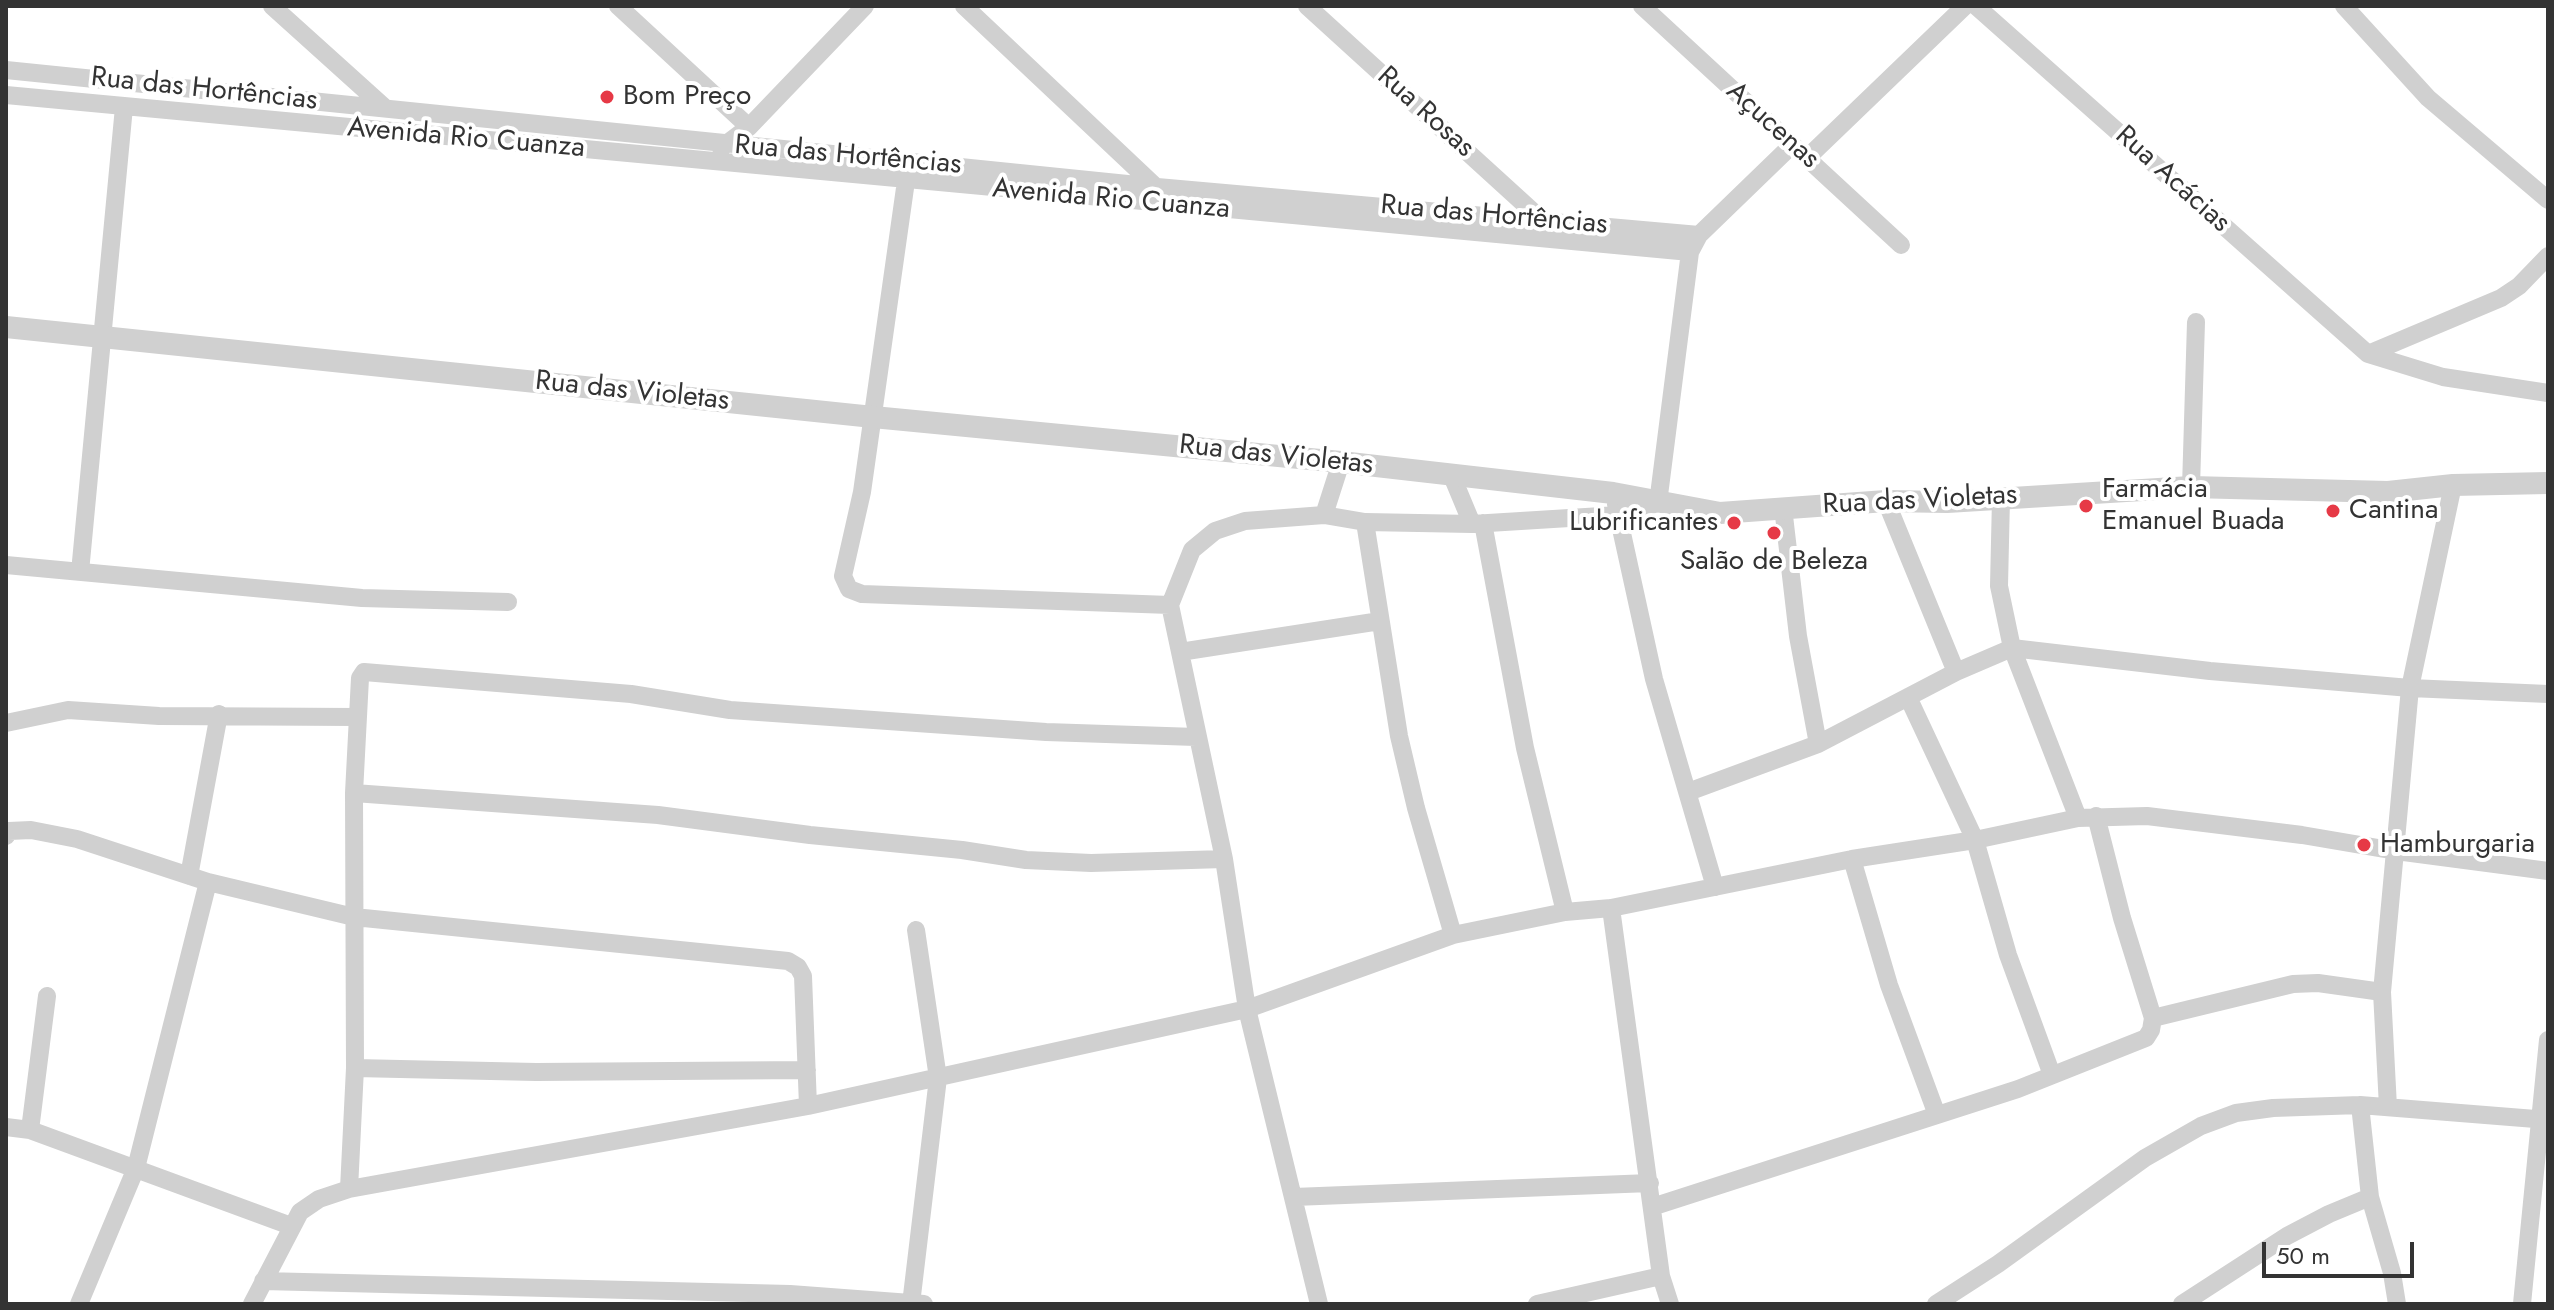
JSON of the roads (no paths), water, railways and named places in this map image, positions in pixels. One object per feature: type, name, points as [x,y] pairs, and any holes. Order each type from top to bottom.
[{"type":"street","points":[[272,6],[384,107]]},
{"type":"street","points":[[618,6],[749,127]]},
{"type":"street","points":[[703,162],[749,127],[865,6]]},
{"type":"street","points":[[964,6],[1157,187],[1170,205]]},
{"type":"street","name":"Rua Rosas","points":[[1307,6],[1542,220]]},
{"type":"street","name":"Açucenas","points":[[1642,6],[1901,245]]},
{"type":"street","points":[[1319,1304],[1247,1009],[1224,859],[1170,605],[1192,550],[1215,531],[1245,521],[1324,515],[1365,522],[1478,523],[1618,515],[1658,503],[1694,241],[1965,6]]},
{"type":"street","name":"Rua Acácias","points":[[1976,6],[2368,354]]},
{"type":"street","points":[[2344,6],[2428,98],[2548,200]]},
{"type":"street","name":"Rua das Hortências","points":[[6,70],[1157,187],[1542,220],[1694,241]]},
{"type":"street","name":"Avenida Rio Cuanza","points":[[6,95],[1170,205],[1694,241]]},
{"type":"street","points":[[80,572],[124,107]]},
{"type":"street","points":[[906,181],[862,492],[843,576],[849,589],[862,594],[1170,605]]},
{"type":"street","points":[[2368,354],[2501,298],[2519,286],[2548,256]]},
{"type":"street","points":[[2191,487],[2196,322]]},
{"type":"street","name":"Rua das Violetas","points":[[6,327],[1341,462],[1613,493],[1720,513],[1886,501],[1947,502],[2191,487],[2388,492],[2453,485],[2548,483]]},
{"type":"street","points":[[2368,354],[2443,377],[2548,393]]},
{"type":"street","points":[[1324,515],[1341,462]]},
{"type":"street","points":[[1452,476],[1478,523],[1525,748],[1565,912]]},
{"type":"street","points":[[2388,1107],[2382,992],[2410,688],[2453,485]]},
{"type":"street","points":[[1613,493],[1654,679],[1715,887]]},
{"type":"street","points":[[1652,1207],[2018,1089],[2146,1038],[2151,1030],[2153,1018],[2087,817],[2012,648],[1999,586],[2001,498]]},
{"type":"street","points":[[1886,501],[1956,672]]},
{"type":"street","points":[[1783,507],[1796,624],[1818,744]]},
{"type":"street","points":[[1365,522],[1399,736],[1416,808],[1453,935]]},
{"type":"street","points":[[6,565],[362,598],[508,602]]},
{"type":"street","points":[[1180,652],[1380,621]]},
{"type":"street","points":[[1688,792],[1818,744],[1956,672],[2012,648],[2210,671],[2410,688],[2548,694]]},
{"type":"street","points":[[349,1189],[355,1068],[354,793],[360,678],[369,671],[631,694],[730,710],[1046,732],[1196,737]]},
{"type":"street","points":[[1908,697],[1975,840],[2008,955],[2052,1075]]},
{"type":"street","points":[[6,723],[68,710],[159,716],[357,717]]},
{"type":"street","points":[[189,876],[219,714]]},
{"type":"street","points":[[354,793],[658,815],[1026,860],[1091,863],[1224,859]]},
{"type":"street","points":[[252,1304],[300,1212],[319,1199],[349,1189],[808,1106],[1247,1009],[1453,935],[1565,912],[1611,908],[1852,859],[1975,840],[2087,817],[2147,816],[2548,871]]},
{"type":"street","points":[[6,836],[9,831],[31,830],[77,839],[208,882],[354,917],[788,961],[798,967],[803,976],[808,1106]]},
{"type":"street","points":[[1852,859],[1889,985],[1937,1115]]},
{"type":"street","points":[[79,1304],[136,1168],[208,882]]},
{"type":"street","points":[[1611,908],[1661,1276],[1670,1304]]},
{"type":"street","points":[[263,1281],[790,1294],[916,1303],[938,1078],[916,930]]},
{"type":"street","points":[[2153,1018],[2293,984],[2318,983],[2382,992]]},
{"type":"street","points":[[30,1130],[47,996]]},
{"type":"street","points":[[2522,1304],[2545,1119],[2548,1040]]},
{"type":"street","points":[[355,1068],[536,1072],[807,1070]]},
{"type":"street","points":[[2360,1105],[2370,1197],[2392,1273],[2397,1304]]},
{"type":"street","points":[[1936,1304],[1998,1264],[2145,1158],[2201,1126],[2236,1113],[2273,1108],[2360,1105],[2545,1119]]},
{"type":"street","points":[[6,1127],[30,1130],[291,1226]]},
{"type":"street","points":[[1294,1197],[1650,1183]]},
{"type":"street","points":[[2182,1304],[2287,1236],[2370,1197]]},
{"type":"street","points":[[1537,1304],[1661,1276]]},
{"type":"place","name":"Bom Preço","points":[[607,97]]},
{"type":"place","name":"Farmácia Emanuel Buada","points":[[2086,506]]},
{"type":"place","name":"Cantina","points":[[2333,511]]},
{"type":"place","name":"Lubrificantes","points":[[1734,523]]},
{"type":"place","name":"Salão de Beleza","points":[[1774,533]]},
{"type":"place","name":"Hamburgaria","points":[[2364,845]]}]
